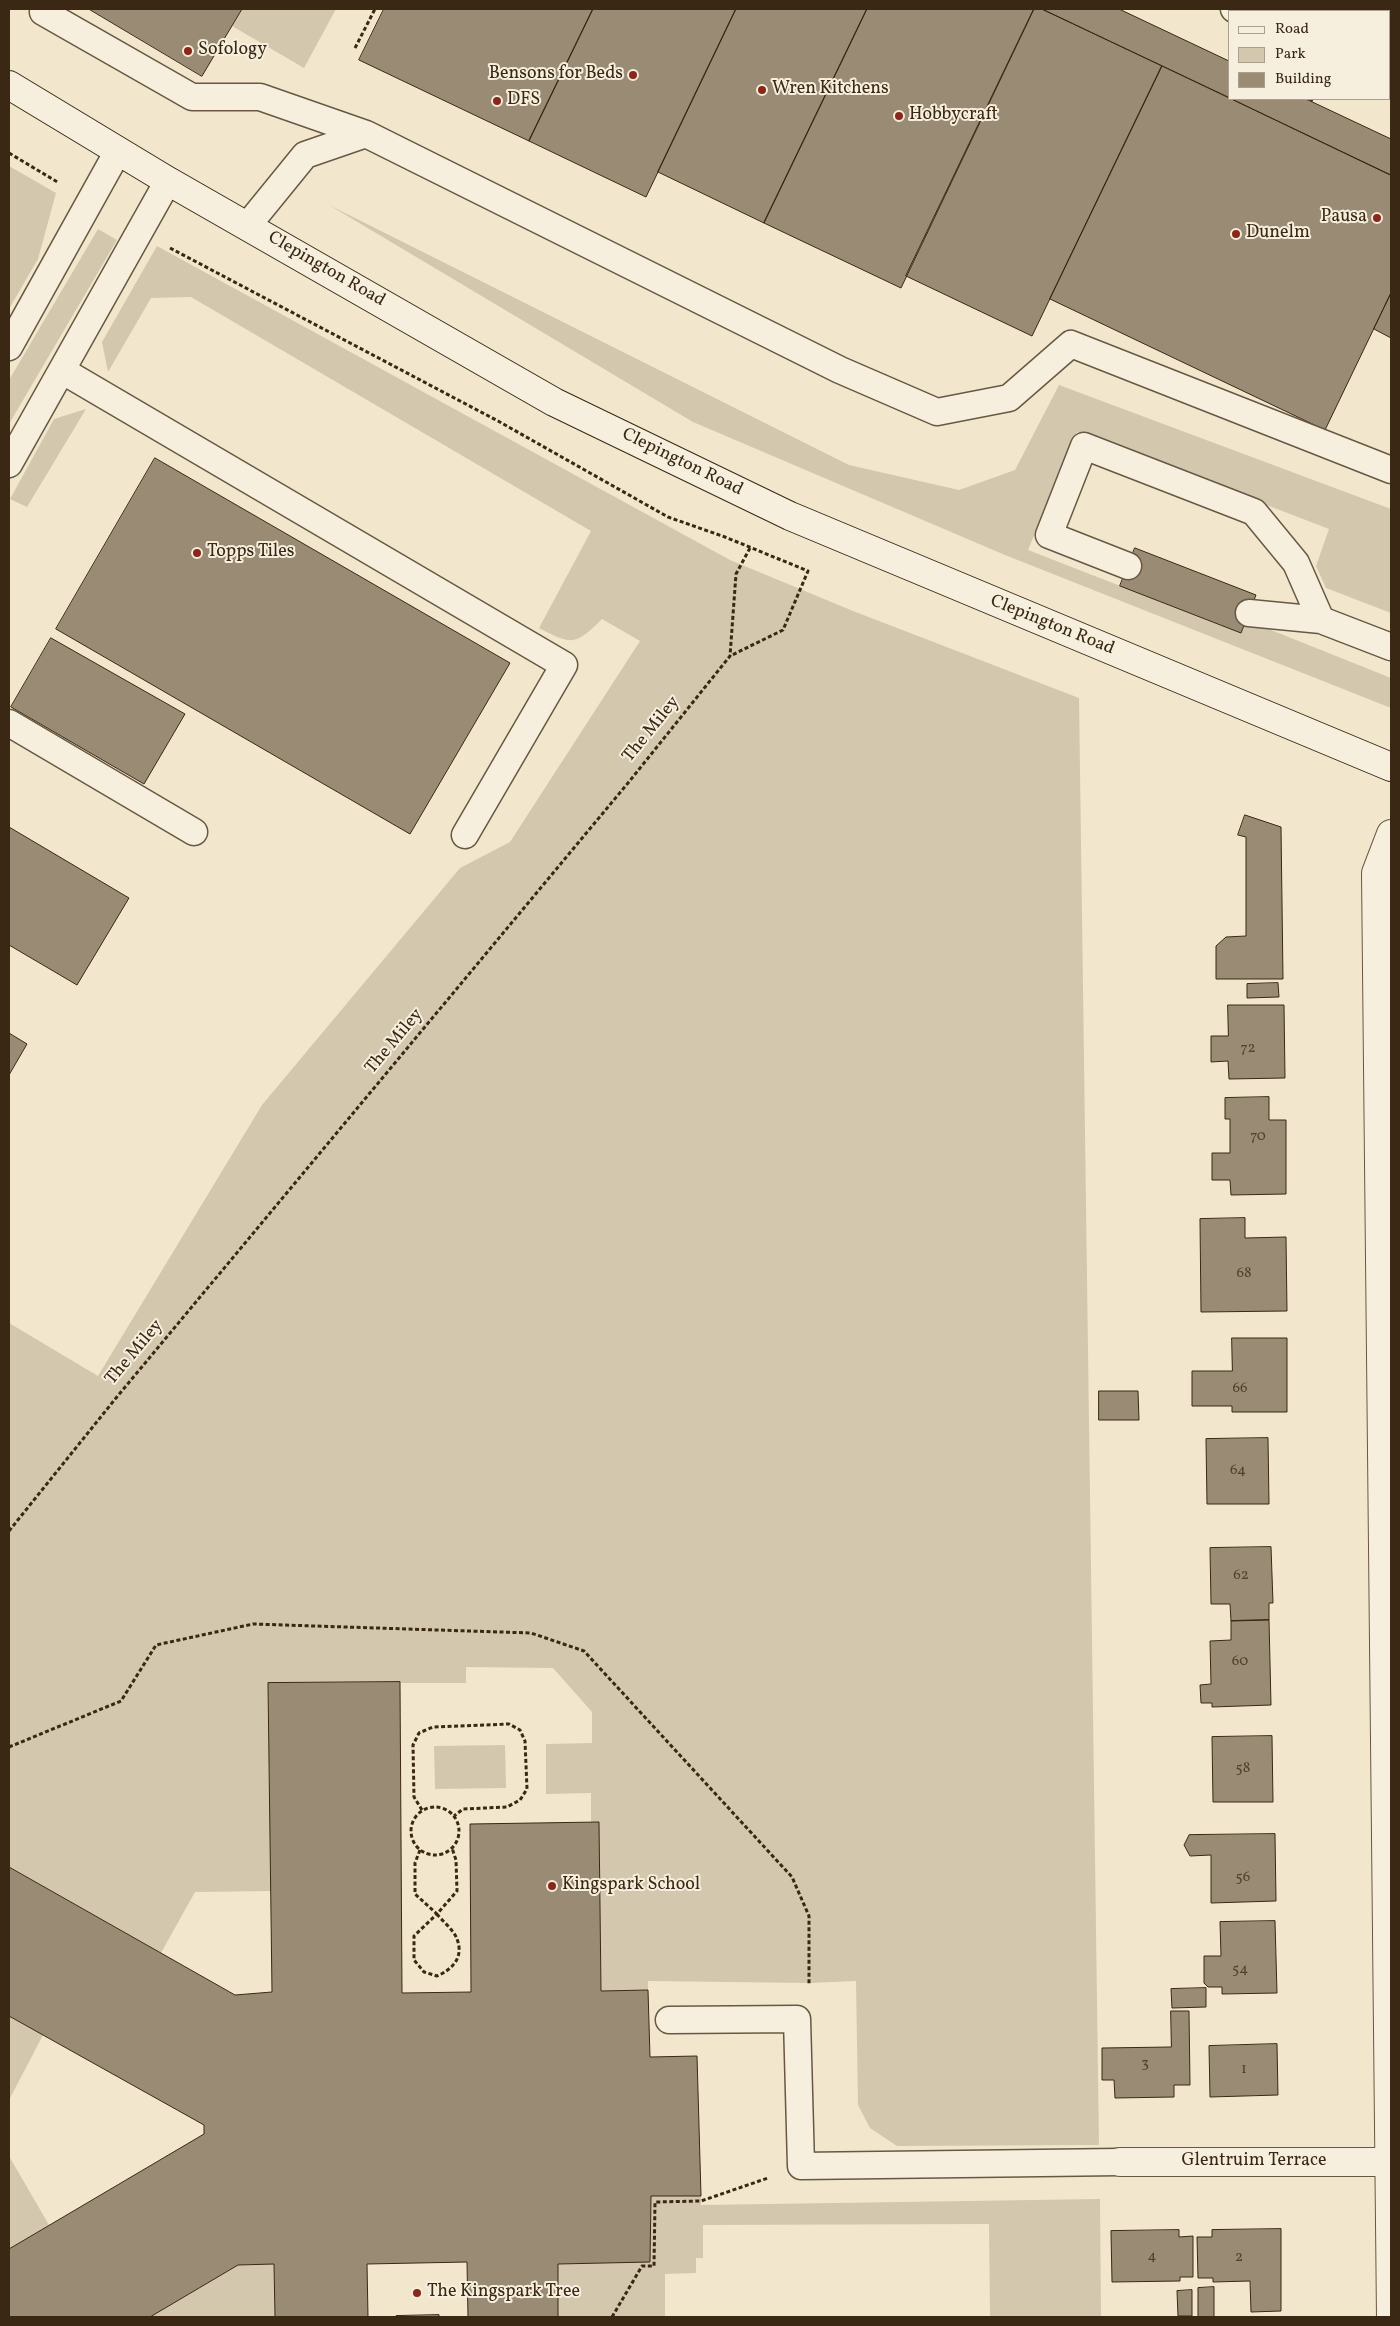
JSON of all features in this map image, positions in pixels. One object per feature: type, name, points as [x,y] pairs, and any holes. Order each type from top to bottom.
[{"type":"street","name":"Clepington Road","points":[[9,85],[118,152],[554,402],[790,516],[1391,767]]},
{"type":"street","points":[[1391,834],[1376,873],[1388,1574],[1391,2317]]},
{"type":"street","name":"Glentruim Terrace","points":[[1120,2162],[1389,2162]]},
{"type":"lane","points":[[43,12],[192,97],[260,97],[366,134],[832,366],[937,412],[1009,398],[1070,344],[1391,470]]},
{"type":"lane","points":[[248,226],[305,156],[366,134]]},
{"type":"lane","points":[[9,347],[118,152]]},
{"type":"lane","points":[[9,464],[63,371],[168,181]]},
{"type":"lane","points":[[63,371],[564,665],[464,835]]},
{"type":"lane","points":[[1128,566],[1049,535],[1084,446],[1254,512],[1296,563],[1320,620]]},
{"type":"lane","points":[[1249,613],[1320,620],[1391,647]]},
{"type":"lane","points":[[9,723],[194,832]]},
{"type":"lane","points":[[669,2020],[797,2019],[801,2166],[1120,2162]]},
{"type":"path","points":[[355,48],[375,9]]},
{"type":"path","points":[[9,153],[90,201]]},
{"type":"path","points":[[140,232],[498,421],[668,517],[808,571],[783,630],[730,656]]},
{"type":"path","points":[[730,656],[736,574],[750,548]]},
{"type":"path","name":"The Miley","points":[[9,1531],[128,1383],[628,783],[730,656]]},
{"type":"path","points":[[9,1747],[121,1701],[156,1645],[253,1624],[531,1633],[584,1651],[792,1877],[809,1916],[810,1983],[797,2019]]},
{"type":"path","points":[[422,1810],[414,1797],[413,1745],[419,1733],[433,1727],[509,1724],[520,1730],[525,1741],[527,1789],[520,1800],[507,1807],[463,1809],[454,1816]]},
{"type":"path","points":[[433,1806],[445,1808],[454,1816],[459,1827],[458,1838],[452,1848],[442,1854],[431,1855],[420,1850],[413,1841],[411,1830],[414,1818],[422,1810],[433,1806]]},
{"type":"path","points":[[420,1850],[415,1863],[415,1894],[437,1914],[457,1938],[458,1959],[450,1970],[437,1976],[424,1972],[414,1960],[414,1936],[437,1914],[457,1891],[456,1860],[452,1848]]},
{"type":"path","points":[[612,2317],[642,2266],[654,2266],[655,2202],[701,2201],[801,2166]]},
{"type":"green space","points":[[242,9],[336,9],[304,68],[232,26]]},
{"type":"green space","points":[[9,166],[56,193],[38,259],[9,309]]},
{"type":"green space","points":[[329,205],[849,465],[959,490],[1015,470],[1059,385],[1391,509],[1391,613],[1326,588],[1316,566],[1329,529],[1077,432],[1028,550],[1241,633],[1246,620],[1391,678],[1391,708],[1005,555],[693,422]]},
{"type":"green space","points":[[98,229],[117,240],[9,424],[9,380]]},
{"type":"green space","points":[[157,246],[730,560],[853,611],[1079,698],[1099,2145],[897,2146],[870,2128],[858,2105],[856,1981],[810,1983],[648,1981],[648,1990],[601,1991],[599,1822],[591,1822],[591,1793],[546,1794],[546,1744],[592,1743],[592,1712],[553,1668],[466,1667],[466,1683],[268,1683],[271,1891],[195,1892],[161,1953],[9,1867],[9,1323],[98,1376],[262,1105],[460,868],[510,842],[640,641],[602,619],[585,634],[573,640],[559,638],[539,628],[591,531],[191,297],[151,298],[108,372],[102,342]]},
{"type":"green space","points":[[86,409],[27,507],[10,499],[54,419]]},
{"type":"green space","points":[[505,1745],[506,1788],[435,1789],[434,1746]]},
{"type":"green space","points":[[9,2016],[43,2035],[9,2100]]},
{"type":"green space","points":[[9,2156],[49,2225],[9,2249]]},
{"type":"green space","points":[[651,2196],[701,2196],[701,2205],[1100,2199],[1101,2317],[990,2317],[989,2224],[703,2225],[703,2258],[696,2258],[696,2273],[665,2274],[665,2317],[558,2317],[558,2264],[650,2261]]},
{"type":"green space","points":[[274,2264],[275,2317],[150,2317],[238,2265]]},
{"type":"building","name":"Sofology","points":[[89,9],[242,9],[202,76]]},
{"type":"building","name":"DFS","points":[[384,9],[593,9],[529,141],[359,60]]},
{"type":"building","name":"Bensons for Beds","points":[[593,9],[736,9],[646,197],[529,141]]},
{"type":"building","name":"Wren Kitchens","points":[[736,9],[867,9],[764,223],[658,172]]},
{"type":"building","name":"Hobbycraft","points":[[867,9],[1034,9],[901,288],[764,223]]},
{"type":"building","points":[[1034,9],[1042,9],[1162,66],[1032,336],[906,276]]},
{"type":"building","points":[[1042,9],[1119,9],[1228,61],[1228,97]]},
{"type":"building","name":"Dunelm","points":[[1162,66],[1228,97],[1228,100],[1233,100],[1391,175],[1391,293],[1325,430],[1050,299]]},
{"type":"building","points":[[1234,100],[1308,100],[1391,139],[1391,175]]},
{"type":"building","points":[[1391,293],[1391,338],[1374,329]]},
{"type":"building","points":[[155,458],[510,663],[410,834],[56,629]]},
{"type":"building","points":[[1135,548],[1256,595],[1241,633],[1120,586]]},
{"type":"building","points":[[51,638],[185,714],[144,784],[11,707]]},
{"type":"building","points":[[1245,815],[1281,827],[1283,979],[1216,979],[1216,946],[1226,937],[1246,936],[1246,837],[1238,835]]},
{"type":"building","points":[[9,827],[129,898],[77,985],[9,945]]},
{"type":"building","points":[[1278,983],[1279,997],[1247,998],[1247,984]]},
{"type":"building","points":[[1228,1005],[1284,1005],[1285,1078],[1229,1079],[1228,1061],[1211,1062],[1211,1036],[1228,1036]]},
{"type":"building","points":[[9,1033],[27,1044],[9,1075]]},
{"type":"building","points":[[1269,1097],[1269,1120],[1286,1120],[1286,1194],[1231,1195],[1230,1180],[1212,1180],[1212,1153],[1230,1153],[1230,1119],[1225,1119],[1225,1098]]},
{"type":"building","points":[[1245,1218],[1245,1238],[1286,1237],[1287,1311],[1201,1312],[1200,1219]]},
{"type":"building","points":[[1232,1338],[1287,1338],[1287,1412],[1232,1412],[1232,1406],[1192,1406],[1192,1371],[1232,1371]]},
{"type":"building","points":[[1099,1391],[1138,1391],[1139,1420],[1099,1420]]},
{"type":"building","points":[[1268,1438],[1269,1504],[1207,1504],[1206,1439]]},
{"type":"building","points":[[1271,1547],[1273,1603],[1269,1603],[1269,1620],[1231,1621],[1230,1604],[1211,1604],[1210,1548]]},
{"type":"building","points":[[1269,1620],[1271,1705],[1212,1707],[1212,1703],[1201,1703],[1200,1685],[1211,1684],[1210,1641],[1231,1640],[1231,1621]]},
{"type":"building","points":[[400,1682],[402,1993],[471,1992],[470,1824],[599,1822],[601,1991],[648,1990],[650,2057],[697,2056],[701,2196],[651,2196],[650,2262],[558,2264],[558,2317],[468,2317],[467,2262],[367,2264],[368,2317],[275,2317],[274,2264],[238,2265],[150,2317],[9,2317],[9,2249],[204,2134],[204,2125],[9,2016],[9,1867],[235,1995],[272,1992],[268,1683]]},
{"type":"building","points":[[1272,1736],[1273,1802],[1213,1802],[1212,1737]]},
{"type":"building","points":[[1275,1834],[1276,1901],[1211,1903],[1211,1855],[1190,1856],[1184,1845],[1189,1835]]},
{"type":"building","points":[[1275,1921],[1277,1993],[1222,1994],[1222,1987],[1208,1987],[1204,1983],[1204,1956],[1221,1956],[1220,1922]]},
{"type":"building","points":[[1206,1988],[1206,2007],[1172,2008],[1171,1989]]},
{"type":"building","points":[[1171,2011],[1189,2011],[1190,2085],[1174,2085],[1174,2097],[1115,2098],[1114,2080],[1102,2080],[1102,2048],[1171,2047]]},
{"type":"building","points":[[1277,2044],[1278,2095],[1210,2097],[1209,2046]]},
{"type":"building","points":[[1281,2229],[1281,2311],[1251,2312],[1250,2281],[1213,2282],[1213,2278],[1198,2278],[1197,2237],[1212,2237],[1212,2230]]},
{"type":"building","points":[[1179,2230],[1179,2237],[1193,2236],[1193,2277],[1180,2277],[1180,2281],[1112,2282],[1111,2231]]},
{"type":"building","points":[[1214,2287],[1214,2317],[1198,2317],[1198,2288]]},
{"type":"building","points":[[1192,2290],[1192,2316],[1178,2316],[1177,2291]]},
{"type":"building","points":[[439,2315],[439,2317],[396,2317],[396,2316]]},
{"type":"place","name":"Sofology","points":[[188,51]]},
{"type":"place","name":"Bensons for Beds","points":[[633,75]]},
{"type":"place","name":"Wren Kitchens","points":[[762,90]]},
{"type":"place","name":"DFS","points":[[497,101]]},
{"type":"place","name":"Hobbycraft","points":[[899,116]]},
{"type":"place","name":"Pausa","points":[[1377,218]]},
{"type":"place","name":"Dunelm","points":[[1236,234]]},
{"type":"place","name":"Topps Tiles","points":[[197,553]]},
{"type":"place","name":"Kingspark School","points":[[552,1886]]},
{"type":"place","name":"The Kingspark Tree","points":[[417,2293]]}]
